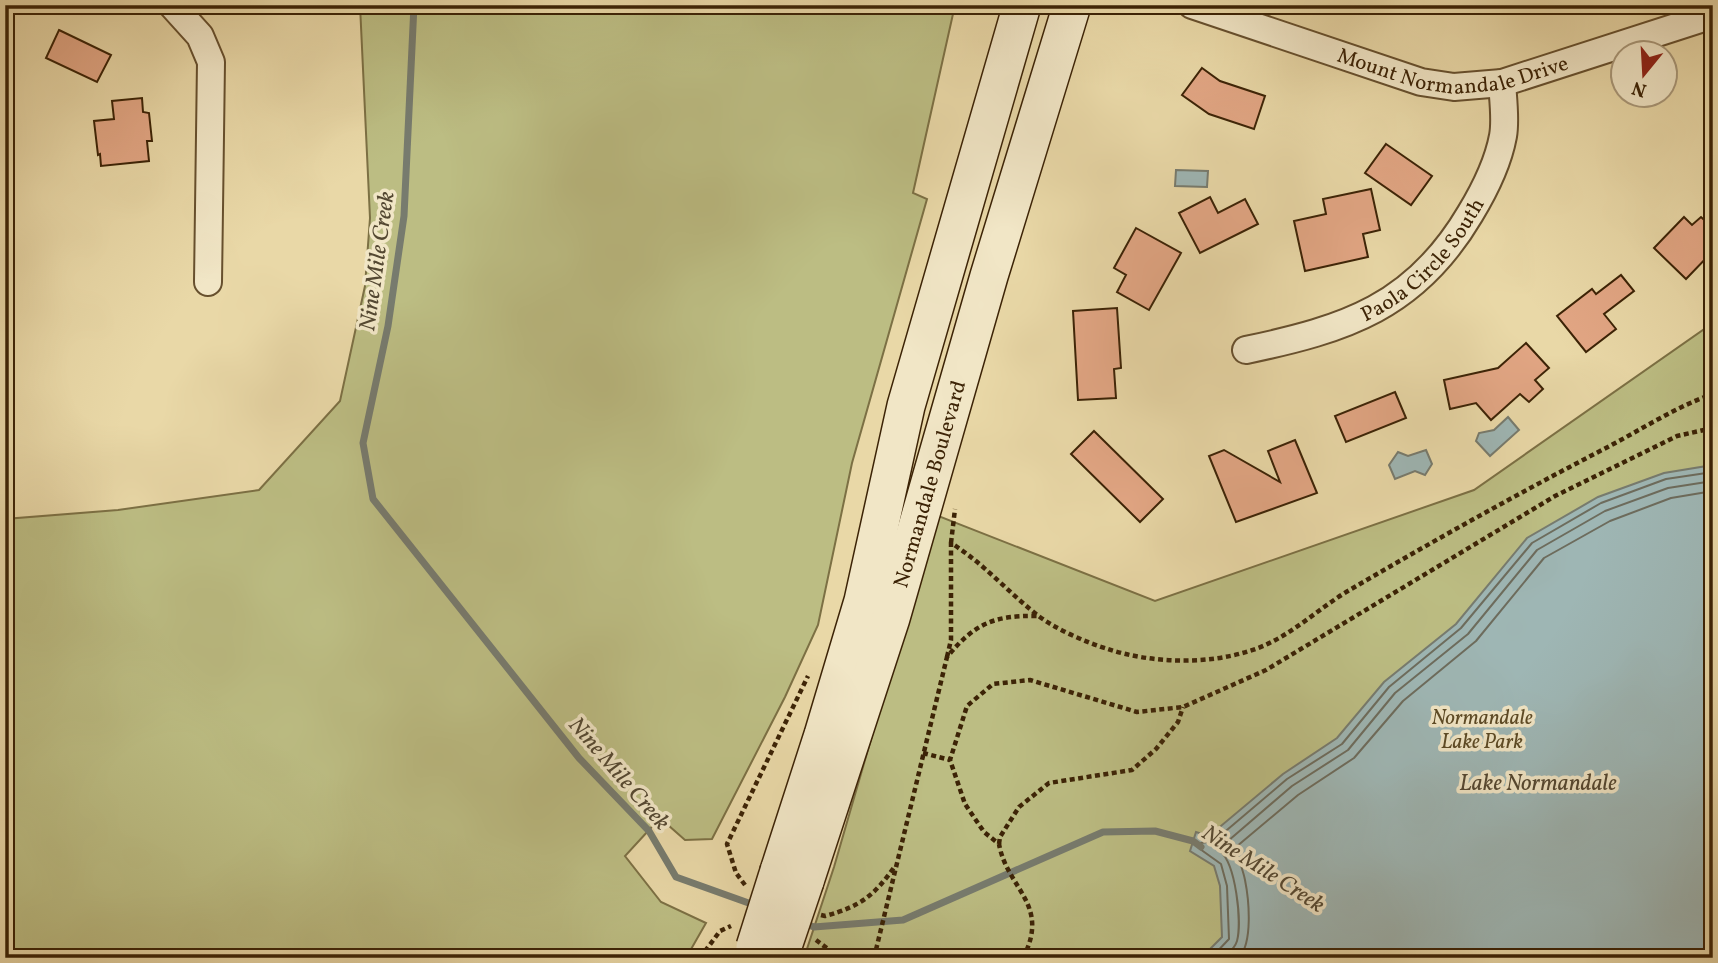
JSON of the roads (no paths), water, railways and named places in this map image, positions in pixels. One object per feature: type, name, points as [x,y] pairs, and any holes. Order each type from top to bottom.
[{"type":"main road","name":"Normandale Boulevard","points":[[792,876],[823,735],[863,601],[906,407],[1022,5]]},
{"type":"main road","name":"Normandale Boulevard","points":[[766,955],[792,876],[891,618],[981,301],[1072,5]]},
{"type":"street","points":[[172,5],[200,36],[211,62],[208,282]]},
{"type":"street","name":"Mount Normandale Drive","points":[[1192,5],[1421,82],[1454,87],[1502,83],[1713,15]]},
{"type":"street","name":"Paola Circle South","points":[[1246,350],[1343,325],[1395,298],[1429,270],[1452,243],[1483,192],[1504,135],[1502,83]]},
{"type":"water","points":[[1176,170],[1208,171],[1207,187],[1175,186]]},
{"type":"water","points":[[1508,417],[1519,430],[1490,456],[1476,441],[1479,433],[1494,430]]},
{"type":"water","points":[[1426,450],[1432,464],[1425,475],[1415,471],[1395,479],[1389,465],[1398,452],[1408,456]]},
{"type":"water","name":"Lake Normandale","points":[[1713,465],[1713,930],[1705,958],[1201,958],[1222,937],[1220,886],[1214,866],[1190,851],[1196,832],[1209,836],[1283,774],[1337,738],[1384,682],[1456,624],[1527,538],[1598,497],[1664,473]]},
{"type":"waterway","name":"Nine Mile Creek","points":[[414,5],[404,216],[388,326],[363,443],[373,499],[579,758],[649,831],[676,877],[757,906]]},
{"type":"waterway","name":"Nine Mile Creek","points":[[801,922],[814,927],[903,920],[1103,832],[1155,831],[1193,841],[1201,847]]},
{"type":"park label","name":"Normandale Lake Park","points":[[1482,729]]}]
